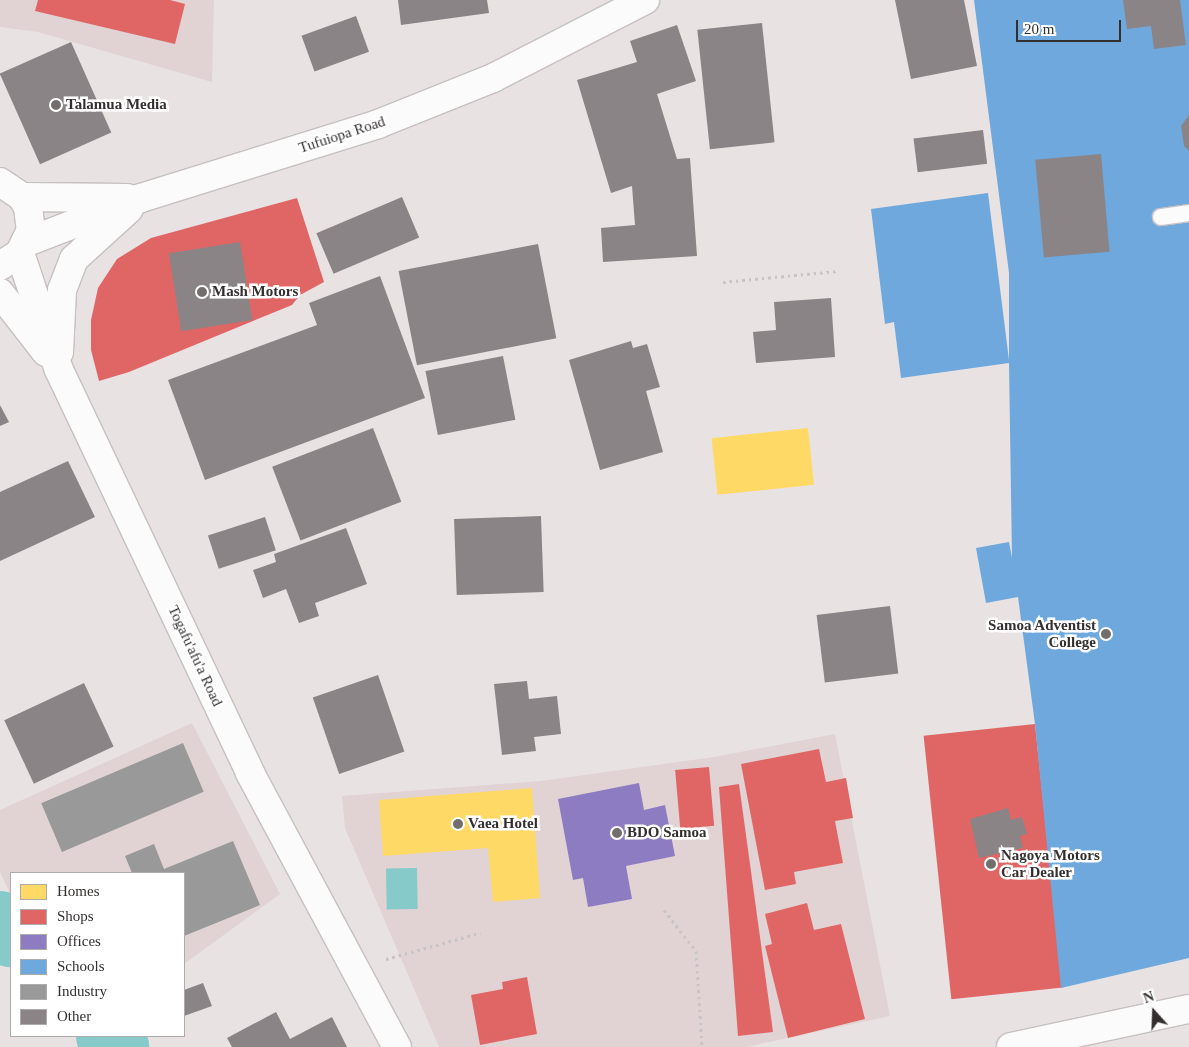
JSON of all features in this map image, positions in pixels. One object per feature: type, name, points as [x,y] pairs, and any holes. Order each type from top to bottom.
[{"type":"main road","name":"Tufuiopa Road","points":[[16,254],[141,198],[378,124],[493,78],[645,0]]},
{"type":"main road","points":[[11,189],[141,198]]},
{"type":"main road","points":[[11,189],[31,219],[16,254]]},
{"type":"main road","points":[[59,370],[62,290],[74,259],[141,198]]},
{"type":"main road","name":"Togafu'afu'a Road","points":[[16,254],[59,370],[250,773],[397,1047]]},
{"type":"main road","points":[[0,293],[59,370]]},
{"type":"main road","points":[[1012,1047],[1189,1009]]},
{"type":"lane","points":[[1161,217],[1189,213]]},
{"type":"path","points":[[723,282],[837,271]]},
{"type":"path","points":[[664,910],[696,951],[702,1047]]},
{"type":"path","points":[[354,968],[480,933]]},
{"type":"shaded area","points":[[0,0],[214,0],[212,82],[38,32],[0,27]]},
{"type":"shaded area","points":[[192,723],[280,894],[185,963],[185,872],[10,872],[10,894],[0,872],[0,810]]},
{"type":"shaded area","points":[[835,734],[890,1016],[746,1047],[439,1047],[345,828],[342,796],[541,781],[714,757]]},
{"type":"water","points":[[417,868],[418,909],[387,910],[386,869]]},
{"type":"building: Homes","points":[[808,428],[814,485],[717,495],[712,438]]},
{"type":"building: Homes","name":"Vaea Hotel","points":[[532,788],[540,898],[493,902],[488,848],[383,856],[379,800]]},
{"type":"building: Shops","points":[[38,0],[170,0],[185,4],[175,44],[35,11]]},
{"type":"building: Shops","name":"Mash Motors","points":[[297,198],[324,282],[300,295],[292,305],[129,372],[99,381],[91,350],[91,320],[98,288],[117,259],[151,238]]},
{"type":"building: Shops","name":"Nagoya Motors Car Dealer","points":[[1035,724],[1063,988],[951,999],[924,736]]},
{"type":"building: Shops","points":[[819,749],[826,782],[846,778],[853,818],[835,821],[843,863],[794,872],[796,884],[765,890],[741,764]]},
{"type":"building: Shops","points":[[709,767],[714,826],[680,829],[675,770]]},
{"type":"building: Shops","points":[[739,784],[773,1032],[738,1036],[719,787]]},
{"type":"building: Shops","points":[[807,903],[814,930],[841,924],[865,1019],[788,1038],[765,946],[772,944],[765,914]]},
{"type":"building: Shops","points":[[527,977],[537,1034],[480,1045],[471,995],[503,989],[502,982]]},
{"type":"building: Offices","name":"BDO Samoa","points":[[639,783],[644,810],[665,805],[675,856],[626,866],[632,899],[588,907],[583,878],[573,880],[558,799]]},
{"type":"building: Schools","name":"Samoa Adventist College","points":[[974,0],[1189,0],[1189,958],[1061,988],[1035,724],[1018,597],[986,603],[976,548],[1009,542],[1012,558],[1009,363],[901,378],[894,322],[885,324],[871,209],[988,193],[1009,360],[1009,273]]},
{"type":"building: Industry","points":[[183,743],[204,792],[62,852],[41,803]]},
{"type":"building: Industry","points":[[233,841],[260,905],[185,936],[185,872],[132,872],[125,856],[154,844],[164,869]]},
{"type":"building: Other","points":[[398,0],[487,0],[489,13],[401,25]]},
{"type":"building: Other","points":[[895,0],[964,0],[977,66],[911,79]]},
{"type":"building: Other","points":[[1123,0],[1180,0],[1186,45],[1154,49],[1151,26],[1127,29]]},
{"type":"building: Other","points":[[356,16],[369,52],[314,72],[301,36]]},
{"type":"building: Other","points":[[762,23],[775,142],[710,149],[697,30]]},
{"type":"building: Other","points":[[677,25],[696,81],[657,94],[677,159],[690,158],[697,256],[603,262],[601,228],[635,225],[632,186],[611,193],[577,80],[637,62],[630,41]]},
{"type":"building: Other","name":"Talamua Media","points":[[71,42],[111,132],[40,164],[0,74]]},
{"type":"building: Other","points":[[1189,115],[1189,151],[1184,146],[1181,126]]},
{"type":"building: Other","points":[[983,130],[987,164],[918,172],[914,139]]},
{"type":"building: Other","points":[[1101,154],[1110,252],[1044,257],[1035,160]]},
{"type":"building: Other","points":[[402,197],[419,238],[334,274],[316,233]]},
{"type":"building: Other","points":[[240,242],[252,320],[181,331],[169,253]]},
{"type":"building: Other","points":[[538,244],[556,338],[417,365],[399,271]]},
{"type":"building: Other","points":[[380,276],[425,398],[205,480],[168,380],[317,325],[309,303]]},
{"type":"building: Other","points":[[831,298],[835,357],[756,363],[753,332],[776,330],[774,302]]},
{"type":"building: Other","points":[[631,341],[633,348],[647,344],[660,387],[646,391],[663,452],[600,470],[569,360]]},
{"type":"building: Other","points":[[503,356],[515,420],[438,435],[425,371]]},
{"type":"building: Other","points":[[0,405],[9,422],[0,426]]},
{"type":"building: Other","points":[[373,428],[401,502],[300,540],[272,467]]},
{"type":"building: Other","points":[[68,461],[95,517],[0,561],[0,492]]},
{"type":"building: Other","points":[[541,516],[544,592],[457,595],[454,519]]},
{"type":"building: Other","points":[[265,517],[276,550],[219,569],[208,536]]},
{"type":"building: Other","points":[[346,528],[367,584],[315,603],[319,616],[299,623],[286,589],[263,598],[253,570],[276,562],[274,554]]},
{"type":"building: Other","points":[[890,606],[898,673],[825,683],[817,615]]},
{"type":"building: Other","points":[[378,675],[404,752],[339,774],[313,697]]},
{"type":"building: Other","points":[[527,681],[529,699],[557,696],[561,734],[534,737],[536,751],[502,755],[494,684]]},
{"type":"building: Other","points":[[84,683],[114,746],[34,784],[4,720]]},
{"type":"building: Other","points":[[1008,808],[1011,820],[1022,817],[1027,834],[1020,836],[1023,848],[979,858],[970,819]]},
{"type":"building: Other","points":[[203,983],[212,1006],[185,1016],[185,990]]},
{"type":"building: Other","points":[[276,1012],[290,1039],[332,1017],[347,1047],[232,1047],[227,1038]]},
{"type":"waterway","points":[[0,922],[10,935]]},
{"type":"waterway","points":[[108,1037],[118,1047]]},
{"type":"place","name":"Talamua Media","points":[[56,105]]},
{"type":"place","name":"Mash Motors","points":[[202,292]]},
{"type":"place","name":"Samoa Adventist College","points":[[1106,634]]},
{"type":"place","name":"Vaea Hotel","points":[[458,824]]},
{"type":"place","name":"BDO Samoa","points":[[617,833]]},
{"type":"place","name":"Nagoya Motors Car Dealer","points":[[991,864]]}]
